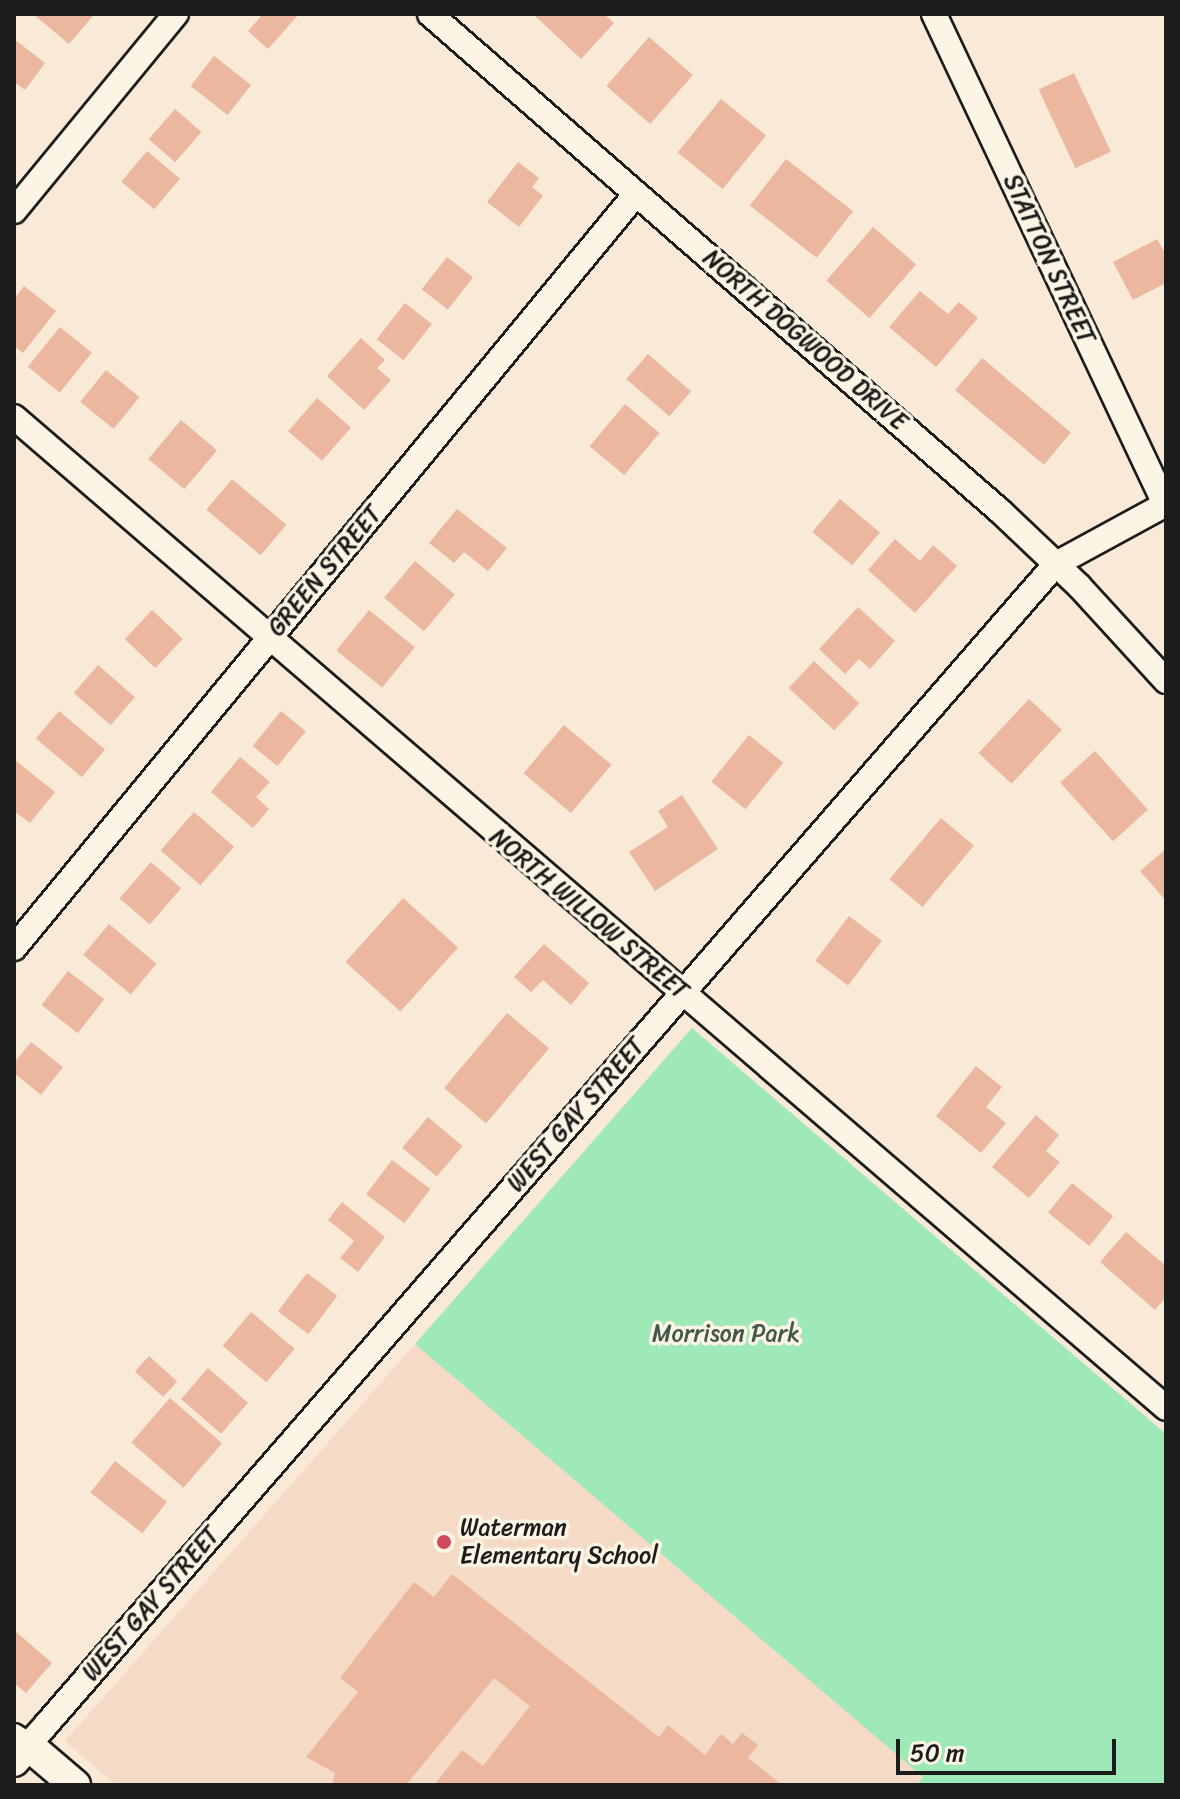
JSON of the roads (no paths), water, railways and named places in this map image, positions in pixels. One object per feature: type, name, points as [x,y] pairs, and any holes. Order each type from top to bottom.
[{"type":"street","points":[[14,211],[176,14]]},
{"type":"street","name":"NORTH DOGWOOD DRIVE","points":[[430,14],[1056,564],[1166,681]]},
{"type":"street","name":"STATTON STREET","points":[[934,14],[1165,504]]},
{"type":"street","name":"GREEN STREET","points":[[14,948],[636,194]]},
{"type":"street","name":"NORTH WILLOW STREET","points":[[14,417],[267,640],[1166,1408]]},
{"type":"street","name":"WEST GAY STREET","points":[[19,1747],[1056,564],[1165,504]]},
{"type":"street","points":[[19,1747],[75,1785]]},
{"type":"place","name":"Waterman Elementary School","points":[[444,1542]]},
{"type":"park label","name":"Morrison Park","points":[[726,1334]]}]
